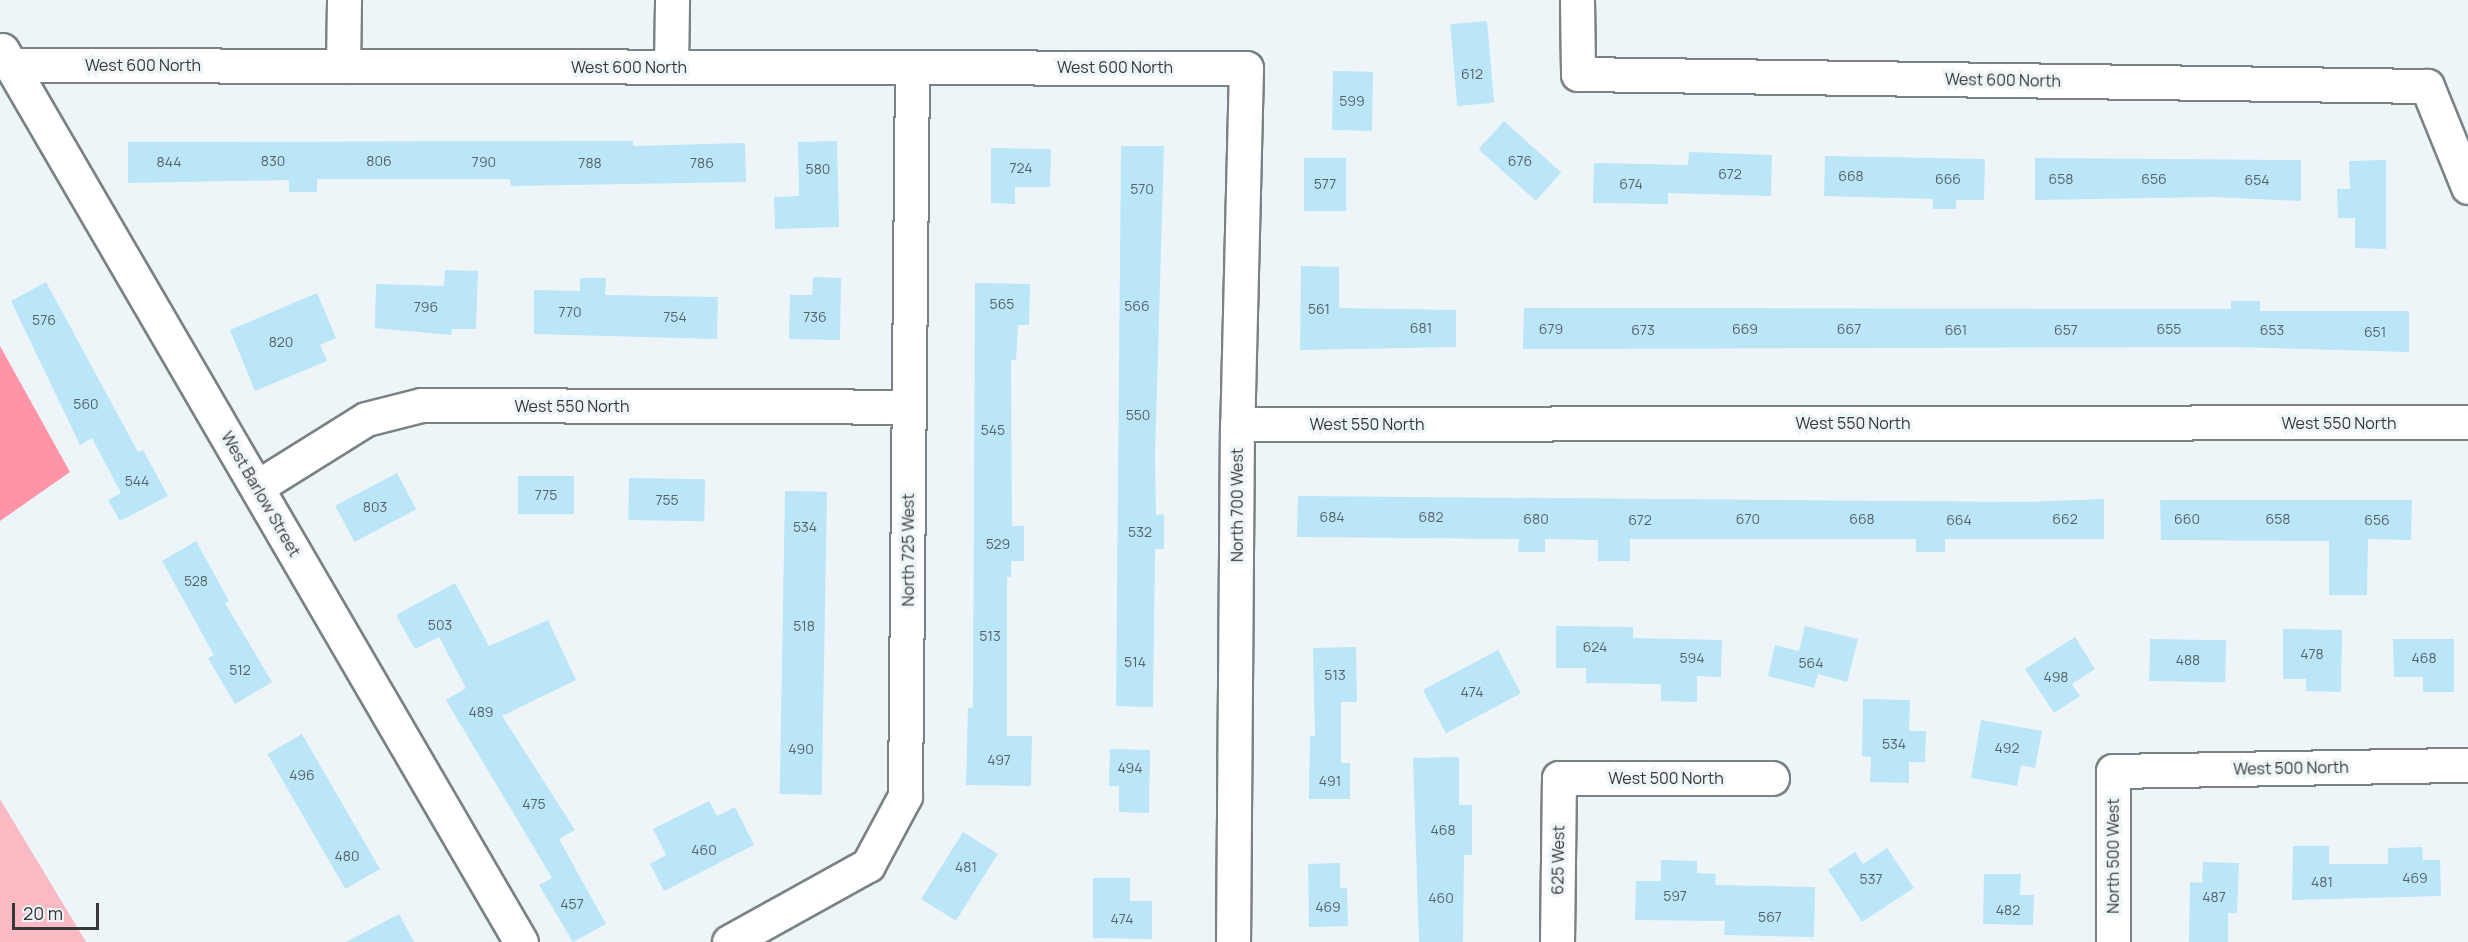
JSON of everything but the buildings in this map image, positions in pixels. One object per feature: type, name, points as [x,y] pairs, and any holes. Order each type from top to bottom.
[{"type":"street","points":[[343,66],[344,0]]},
{"type":"street","points":[[671,67],[672,0]]},
{"type":"street","name":"West 600 North","points":[[1577,0],[1578,74],[2427,86],[2468,187]]},
{"type":"street","name":"West 600 North","points":[[6,55],[343,66],[1246,68]]},
{"type":"street","name":"West Barlow Street","points":[[6,55],[521,942]]},
{"type":"street","name":"North 725 West","points":[[729,942],[868,864],[905,796],[912,67]]},
{"type":"street","name":"North 700 West","points":[[1233,942],[1237,424],[1246,68]]},
{"type":"street","name":"West 550 North","points":[[256,487],[366,419],[421,405],[909,407]]},
{"type":"street","name":"West 550 North","points":[[1237,424],[2468,423]]},
{"type":"street","name":"West 500 North","points":[[2113,771],[2468,765]]},
{"type":"street","name":"North 500 West","points":[[2113,771],[2113,942]]},
{"type":"street","name":"West 500 North","points":[[1559,778],[1772,778]]},
{"type":"street","name":"625 West","points":[[1557,942],[1559,778]]},
{"type":"shaded area","points":[[0,346],[70,472],[0,521]]},
{"type":"shaded area","points":[[0,799],[86,942],[0,942]]}]
